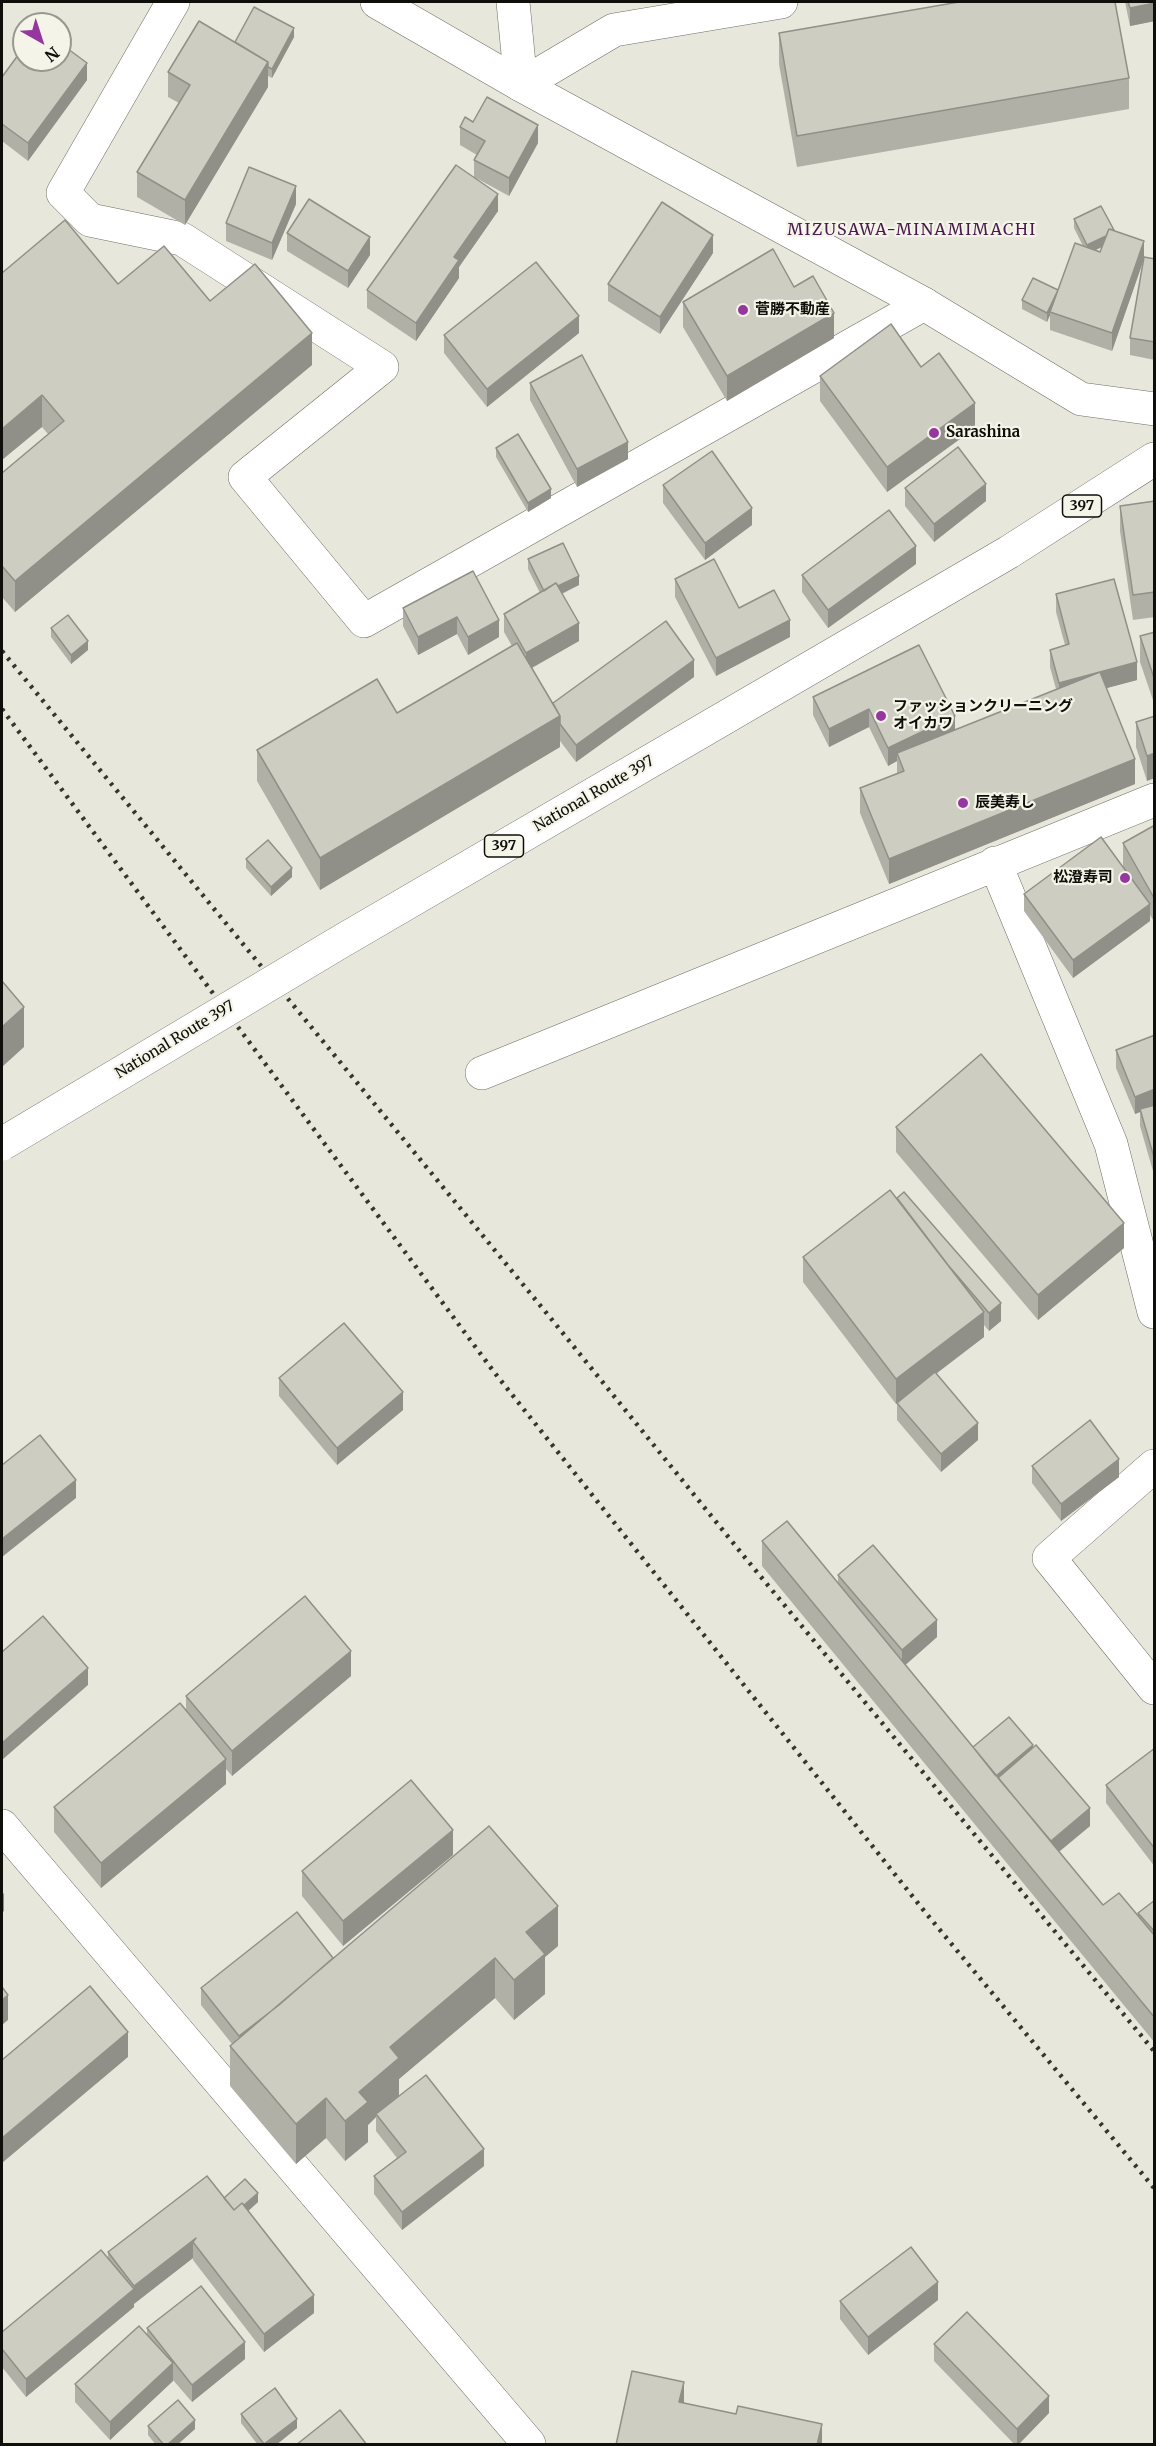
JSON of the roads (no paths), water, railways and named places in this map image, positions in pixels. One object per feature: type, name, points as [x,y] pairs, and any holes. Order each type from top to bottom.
[{"type":"main road","points":[[173,2],[63,193],[90,220],[182,239],[382,367],[245,477],[364,621],[924,304]]},
{"type":"main road","points":[[377,2],[521,85],[924,304],[1081,399],[1155,409]]},
{"type":"main road","points":[[513,2],[521,85]]},
{"type":"main road","points":[[521,85],[614,30],[781,2]]},
{"type":"main road","name":"National Route 397","points":[[2,1144],[350,936],[1009,552],[1155,459]]},
{"type":"main road","points":[[482,1073],[1155,800]]},
{"type":"main road","points":[[995,863],[1111,1144],[1155,1312]]},
{"type":"main road","points":[[1155,1466],[1049,1558],[1155,1688]]},
{"type":"main road","points":[[2,1826],[529,2445]]},
{"type":"railway","points":[[2,651],[747,1560],[1154,2051]]},
{"type":"railway","points":[[2,709],[494,1372],[925,1912],[1154,2188]]},
{"type":"place","name":"菅勝不動産","points":[[743,310]]},
{"type":"place","name":"Sarashina","points":[[934,433]]},
{"type":"place","name":"ファッションクリーニング オイカワ","points":[[881,716]]},
{"type":"place","name":"辰美寿し","points":[[963,803]]},
{"type":"place","name":"松澄寿司","points":[[1125,878]]},
{"type":"district","name":"MIZUSAWA-MINAMIMACHI","points":[[912,230]]}]
